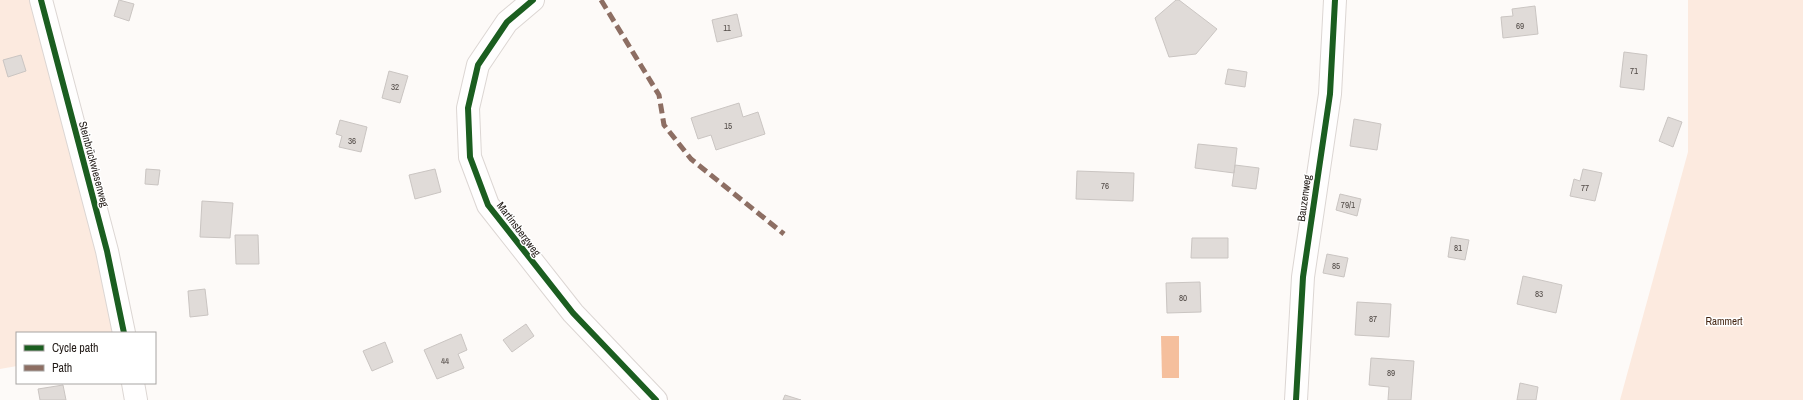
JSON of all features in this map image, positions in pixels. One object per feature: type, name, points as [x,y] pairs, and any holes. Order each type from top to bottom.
[{"type":"street","name":"Steinbrückwiesenweg","points":[[41,0],[107,251],[124,332]]},
{"type":"street","name":"Martinsbergweg","points":[[533,0],[507,22],[478,65],[468,108],[470,157],[488,205],[493,212],[573,313],[656,400]]},
{"type":"street","name":"Bauzenweg","points":[[1296,400],[1303,277],[1330,94],[1335,0]]},
{"type":"street","points":[[133,384],[136,400]]},
{"type":"green space","points":[[0,0],[41,0],[124,332],[16,332],[16,366],[0,369]]},
{"type":"green space","name":"Rammert","points":[[1688,0],[1803,0],[1803,400],[1620,400],[1688,152]]},
{"type":"shaded area","points":[[1161,336],[1179,336],[1179,378],[1162,378]]},
{"type":"building","points":[[119,0],[134,4],[129,21],[114,16]]},
{"type":"building","points":[[1176,0],[1179,0],[1217,29],[1196,54],[1169,57],[1155,18]]},
{"type":"building","points":[[1535,6],[1538,34],[1503,38],[1501,17],[1513,16],[1512,9]]},
{"type":"building","points":[[737,14],[742,36],[717,42],[712,20]]},
{"type":"building","points":[[1624,52],[1647,55],[1644,90],[1620,87]]},
{"type":"building","points":[[21,55],[26,71],[8,77],[3,60]]},
{"type":"building","points":[[1228,69],[1247,72],[1245,87],[1225,84]]},
{"type":"building","points":[[389,71],[408,76],[400,103],[382,98]]},
{"type":"building","points":[[739,103],[743,117],[758,112],[765,134],[716,150],[711,135],[698,139],[691,118]]},
{"type":"building","points":[[1668,117],[1682,122],[1673,147],[1659,141]]},
{"type":"building","points":[[1354,119],[1381,124],[1377,150],[1350,146]]},
{"type":"building","points":[[340,120],[367,127],[361,152],[339,147],[342,136],[336,134]]},
{"type":"building","points":[[1198,144],[1237,148],[1234,173],[1195,168]]},
{"type":"building","points":[[1235,165],[1259,168],[1256,189],[1232,186]]},
{"type":"building","points":[[146,169],[160,170],[158,185],[145,184]]},
{"type":"building","points":[[435,169],[441,192],[415,199],[409,175]]},
{"type":"building","points":[[1583,169],[1602,173],[1595,201],[1570,196],[1574,179],[1580,181]]},
{"type":"building","points":[[1077,171],[1134,173],[1133,201],[1076,199]]},
{"type":"building","points":[[1340,194],[1361,199],[1357,216],[1336,210]]},
{"type":"building","points":[[202,201],[233,203],[230,238],[200,237]]},
{"type":"building","points":[[235,235],[258,235],[259,264],[236,264]]},
{"type":"building","points":[[1451,237],[1469,240],[1465,260],[1448,257]]},
{"type":"building","points":[[1192,238],[1228,238],[1228,258],[1191,258]]},
{"type":"building","points":[[1327,254],[1348,258],[1344,277],[1323,273]]},
{"type":"building","points":[[1523,276],[1562,285],[1556,313],[1517,304]]},
{"type":"building","points":[[1200,282],[1201,312],[1167,313],[1166,283]]},
{"type":"building","points":[[205,289],[208,315],[190,317],[188,291]]},
{"type":"building","points":[[1357,302],[1391,304],[1389,337],[1355,335]]},
{"type":"building","points":[[526,324],[534,336],[512,352],[503,340]]},
{"type":"building","points":[[461,334],[467,350],[458,354],[464,368],[437,379],[424,350]]},
{"type":"building","points":[[385,342],[393,362],[372,371],[363,351]]},
{"type":"building","points":[[1371,358],[1414,361],[1411,400],[1388,400],[1389,387],[1369,385]]},
{"type":"building","points":[[1520,383],[1538,387],[1536,400],[1517,400]]},
{"type":"building","points":[[63,385],[66,400],[40,400],[38,389]]},
{"type":"building","points":[[785,395],[801,400],[783,400]]},
{"type":"marked path","points":[[601,0],[659,95],[664,125],[691,159],[784,234]]},
{"type":"cycle path","points":[[41,0],[107,251],[124,332]]},
{"type":"cycle path","points":[[533,0],[507,22],[478,65],[468,108],[470,157],[488,205],[573,313],[656,400]]},
{"type":"cycle path","points":[[1296,400],[1303,277],[1330,94],[1335,0]]}]
